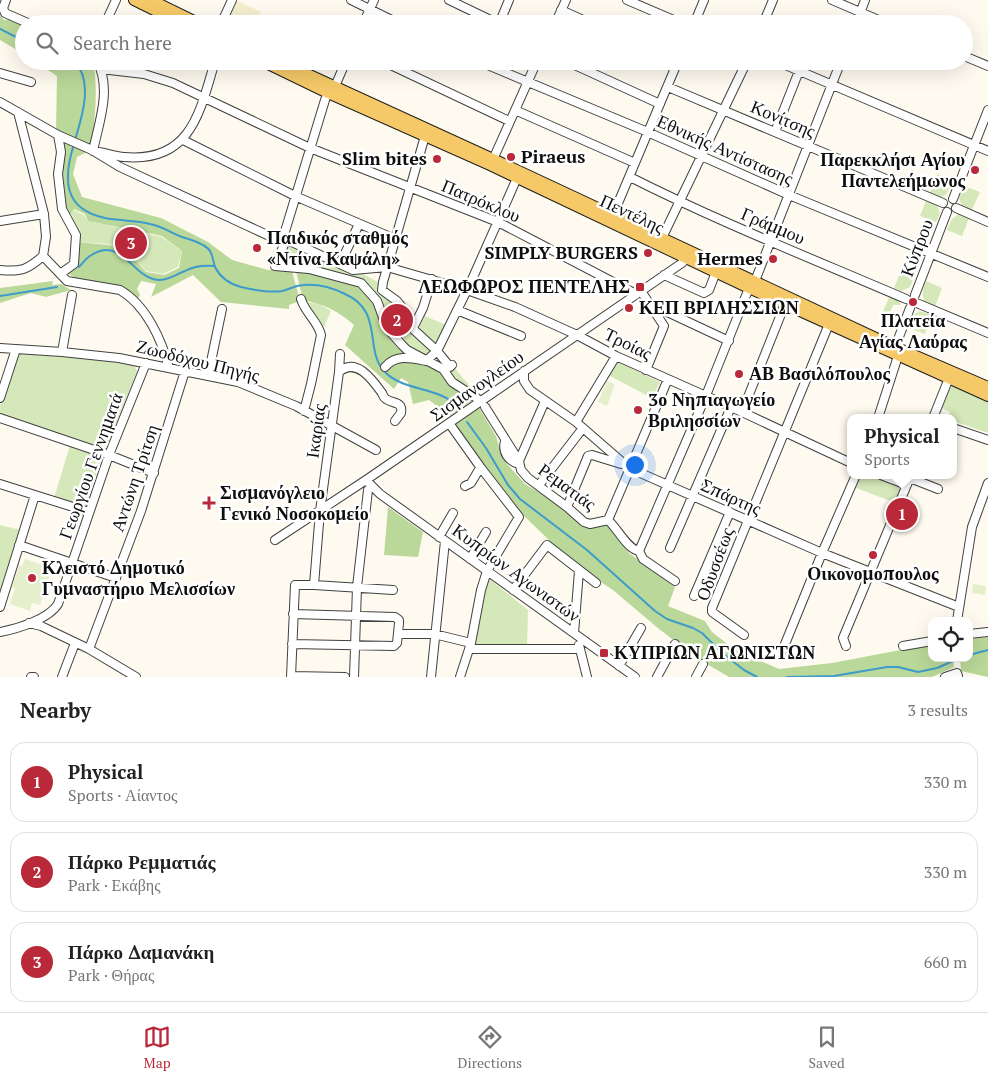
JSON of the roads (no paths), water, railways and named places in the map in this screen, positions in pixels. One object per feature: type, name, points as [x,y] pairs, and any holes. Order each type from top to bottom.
[{"type":"main road","points":[[134,0],[165,15]]},
{"type":"main road","points":[[151,0],[182,15]]},
{"type":"main road","name":"Πεντέλης","points":[[283,70],[492,160],[613,215],[662,238],[716,272],[752,284],[785,304],[829,324],[988,387]]},
{"type":"main road","name":"Πεντέλης","points":[[295,70],[331,90],[425,136],[492,160],[517,178],[897,351],[948,378],[988,396]]},
{"type":"street","points":[[6,0],[3,11],[15,17]]},
{"type":"street","points":[[110,15],[116,0]]},
{"type":"street","points":[[225,15],[232,0]]},
{"type":"street","points":[[351,0],[382,15]]},
{"type":"street","points":[[368,15],[374,0]]},
{"type":"street","points":[[449,0],[480,15]]},
{"type":"street","points":[[502,15],[508,0]]},
{"type":"street","points":[[559,15],[566,0]]},
{"type":"street","points":[[627,0],[662,15]]},
{"type":"street","points":[[698,15],[704,0]]},
{"type":"street","points":[[767,15],[773,0]]},
{"type":"street","points":[[832,0],[867,15]]},
{"type":"street","points":[[859,15],[865,0]]},
{"type":"street","points":[[561,10],[572,15]]},
{"type":"street","points":[[973,60],[988,66]]},
{"type":"street","points":[[93,150],[105,83],[101,70]]},
{"type":"street","name":"Πατρόκλου","points":[[124,70],[173,83],[310,148],[498,222],[638,293]]},
{"type":"street","points":[[93,150],[122,157],[153,155],[183,140],[192,126],[212,70]]},
{"type":"street","points":[[341,70],[331,90],[310,148],[275,266],[309,269],[361,283],[377,301],[383,320],[394,337],[407,350],[442,369],[452,382],[483,404]]},
{"type":"street","points":[[401,70],[509,121]]},
{"type":"street","name":"Εθνικής Αντίστασης","points":[[500,70],[648,132],[789,195],[988,278]]},
{"type":"street","points":[[492,160],[533,70]]},
{"type":"street","points":[[586,70],[660,104]]},
{"type":"street","points":[[613,215],[668,87],[673,70]]},
{"type":"street","points":[[662,238],[743,70]]},
{"type":"street","points":[[639,551],[706,397],[789,195],[838,70]]},
{"type":"street","points":[[775,132],[799,71],[988,151]]},
{"type":"street","points":[[0,72],[31,82]]},
{"type":"street","name":"Κονίτσης","points":[[668,87],[943,203]]},
{"type":"street","points":[[0,102],[59,135],[93,150],[120,167],[278,240],[284,239],[353,270],[385,269]]},
{"type":"street","points":[[515,110],[635,163]]},
{"type":"street","points":[[953,199],[988,110]]},
{"type":"street","points":[[0,270],[23,270],[31,267],[43,256],[46,237],[44,214],[18,112]]},
{"type":"street","points":[[57,284],[74,264],[76,235],[62,209],[58,174],[61,152],[59,135]]},
{"type":"street","points":[[374,297],[382,290],[385,269],[425,136]]},
{"type":"street","points":[[183,140],[295,196],[395,239]]},
{"type":"street","points":[[120,167],[122,157]]},
{"type":"street","name":"Γράμμου","points":[[630,177],[770,241],[906,299]]},
{"type":"street","points":[[386,367],[390,362],[404,357],[426,361],[437,352],[517,178]]},
{"type":"street","points":[[946,199],[953,199],[957,204],[956,208],[953,212],[947,212],[943,208],[943,203],[946,199]]},
{"type":"street","points":[[956,208],[988,222]]},
{"type":"street","name":"Κύπρου","points":[[915,295],[947,212]]},
{"type":"street","points":[[0,221],[44,214]]},
{"type":"street","points":[[340,264],[359,224]]},
{"type":"street","name":"Σισμανογλείου","points":[[275,540],[364,482],[449,423],[483,404],[524,372],[664,275],[689,255]]},
{"type":"street","points":[[43,256],[71,282],[112,288],[127,294],[151,323],[164,347],[169,368]]},
{"type":"street","points":[[325,273],[331,260]]},
{"type":"street","name":"Τροίας","points":[[385,269],[432,279],[515,307],[577,335],[646,370],[847,461]]},
{"type":"street","points":[[349,281],[353,270]]},
{"type":"street","points":[[664,275],[704,292],[709,290],[716,272]]},
{"type":"street","points":[[413,328],[423,308],[432,279]]},
{"type":"street","points":[[382,290],[397,301],[422,339],[437,352],[450,368],[452,365]]},
{"type":"street","points":[[638,293],[649,303],[664,326],[646,370]]},
{"type":"street","points":[[910,308],[906,304],[906,299],[911,294],[915,295],[919,300],[919,304]]},
{"type":"street","points":[[62,352],[72,295]]},
{"type":"street","points":[[301,299],[304,309],[316,322],[321,335],[304,411]]},
{"type":"street","points":[[649,303],[729,341]]},
{"type":"street","points":[[742,412],[785,304]]},
{"type":"street","points":[[910,308],[916,307],[919,304]]},
{"type":"street","points":[[919,304],[988,333]]},
{"type":"street","points":[[208,376],[222,308]]},
{"type":"street","points":[[879,414],[910,308]]},
{"type":"street","points":[[457,310],[520,336]]},
{"type":"street","name":"Οδυσσέως","points":[[744,635],[712,610],[829,324]]},
{"type":"street","name":"Ζωοδόχου Πηγής","points":[[0,348],[62,352],[146,363],[238,382],[304,411],[376,450]]},
{"type":"street","points":[[0,398],[16,349]]},
{"type":"street","name":"Ικαρίας","points":[[314,585],[320,511],[340,354]]},
{"type":"street","points":[[576,422],[616,356]]},
{"type":"street","name":"Γεωργίου Γεννηματά","points":[[0,632],[30,623],[55,609],[58,604],[109,455],[146,363]]},
{"type":"street","points":[[339,372],[351,366],[362,369],[384,398],[401,406],[401,413],[395,420]]},
{"type":"street","name":"Αντώνη Τρίτση","points":[[89,649],[154,473],[185,371]]},
{"type":"street","name":"Σπάρτης","points":[[524,372],[526,387],[576,422],[626,466],[822,552],[959,606]]},
{"type":"street","points":[[934,414],[948,378]]},
{"type":"street","points":[[608,520],[626,466],[668,379]]},
{"type":"street","points":[[519,462],[545,401]]},
{"type":"street","name":"Ρεματιάς","points":[[483,404],[528,478],[584,522],[590,524],[608,520],[629,546],[639,551],[642,559],[675,581]]},
{"type":"street","points":[[670,548],[731,407]]},
{"type":"street","points":[[0,418],[109,455],[154,473]]},
{"type":"street","points":[[449,423],[480,468],[519,517],[487,571],[481,590],[470,646],[460,677]]},
{"type":"street","points":[[539,485],[583,428]]},
{"type":"street","points":[[957,429],[988,440]]},
{"type":"street","points":[[567,507],[588,456],[592,455],[626,466]]},
{"type":"street","points":[[465,486],[471,483],[480,468]]},
{"type":"street","points":[[377,473],[378,492]]},
{"type":"street","points":[[783,649],[822,552],[854,479]]},
{"type":"street","points":[[846,646],[843,638],[910,479],[938,489]]},
{"type":"street","points":[[354,677],[357,587],[368,490],[364,482]]},
{"type":"street","name":"Κυπρίων Αγωνιστών","points":[[364,482],[635,677]]},
{"type":"street","points":[[958,617],[972,527],[985,498],[988,483]]},
{"type":"street","points":[[0,484],[89,512]]},
{"type":"street","name":"Κυπρίων Αγωνιστών","points":[[368,490],[378,492]]},
{"type":"street","points":[[0,607],[35,495]]},
{"type":"street","points":[[694,596],[730,512]]},
{"type":"street","points":[[431,677],[442,539],[452,513]]},
{"type":"street","points":[[470,559],[486,532]]},
{"type":"street","points":[[19,545],[116,578]]},
{"type":"street","points":[[513,590],[547,546],[596,583]]},
{"type":"street","points":[[579,571],[576,635],[587,677]]},
{"type":"street","points":[[345,677],[291,676],[294,587],[297,584],[393,590]]},
{"type":"street","points":[[292,644],[394,646],[397,643],[400,623],[397,618],[293,614]]},
{"type":"street","points":[[30,623],[41,626],[89,649],[136,677]]},
{"type":"street","points":[[619,666],[641,628]]},
{"type":"street","points":[[973,634],[988,632]]},
{"type":"street","points":[[398,634],[434,634],[470,646],[580,649]]},
{"type":"street","points":[[903,646],[928,642]]},
{"type":"street","points":[[62,677],[75,643]]},
{"type":"street","points":[[657,677],[675,644]]},
{"type":"street","points":[[696,677],[703,664]]},
{"type":"street","points":[[944,677],[957,673],[960,677]]},
{"type":"waterway","points":[[0,29],[15,36]]},
{"type":"waterway","points":[[75,140],[85,99],[84,79],[80,70]]},
{"type":"waterway","points":[[74,144],[70,157],[68,180],[74,200],[81,208],[91,214],[105,218],[154,225],[192,240],[206,247],[213,257],[215,267],[220,274],[237,286],[272,292],[301,285],[314,285],[330,288],[345,294],[357,301],[365,310],[372,331],[378,362],[384,371],[401,383],[441,395],[458,407]]},
{"type":"waterway","points":[[79,267],[93,254],[109,250],[124,257],[144,274],[160,280],[170,278],[188,269],[215,266]]},
{"type":"waterway","points":[[0,296],[57,287]]},
{"type":"waterway","points":[[467,422],[486,448],[508,485],[520,499],[587,550],[655,611],[667,619],[702,633],[722,653],[744,670],[757,677]]},
{"type":"waterway","points":[[973,654],[988,650]]},
{"type":"waterway","points":[[787,677],[834,676],[887,667],[898,667],[918,672],[937,668],[951,662]]},
{"type":"place","name":"Piraeus","points":[[511,157]]},
{"type":"place","name":"Slim bites","points":[[437,159]]},
{"type":"place","name":"Παρεκκλήσι Αγίου Παντελεήμωνος","points":[[975,170]]},
{"type":"place","name":"Πάρκο Δαμανάκη","points":[[131,243]]},
{"type":"place","name":"Παιδικός σταθμός «Ντίνα Καψάλη»","points":[[257,248]]},
{"type":"place","name":"SIMPLY BURGERS","points":[[648,253]]},
{"type":"place","name":"Hermes","points":[[773,259]]},
{"type":"place","name":"ΛΕΩΦΩΡΟΣ ΠΕΝΤΕΛΗΣ","points":[[640,287]]},
{"type":"place","name":"Πλατεία Αγίας Λαύρας","points":[[913,302]]},
{"type":"place","name":"ΚΕΠ ΒΡΙΛΗΣΣΙΩΝ","points":[[629,308]]},
{"type":"place","name":"Πάρκο Ρεμματιάς","points":[[397,320]]},
{"type":"place","name":"ΑΒ Βασιλόπουλος","points":[[739,374]]},
{"type":"place","name":"3ο Νηπιαγωγείο Βριλησσίων","points":[[638,410]]},
{"type":"place","name":"Σισμανόγλειο Γενικό Νοσοκομείο","points":[[209,503]]},
{"type":"place","name":"Physical","points":[[902,514]]},
{"type":"place","name":"Οικονομοπουλος","points":[[873,555]]},
{"type":"place","name":"Κλειστό Δημοτικό Γυμναστήριο Μελισσίων","points":[[32,578]]},
{"type":"place","name":"ΚΥΠΡΙΩΝ ΑΓΩΝΙΣΤΩΝ","points":[[604,653]]}]
